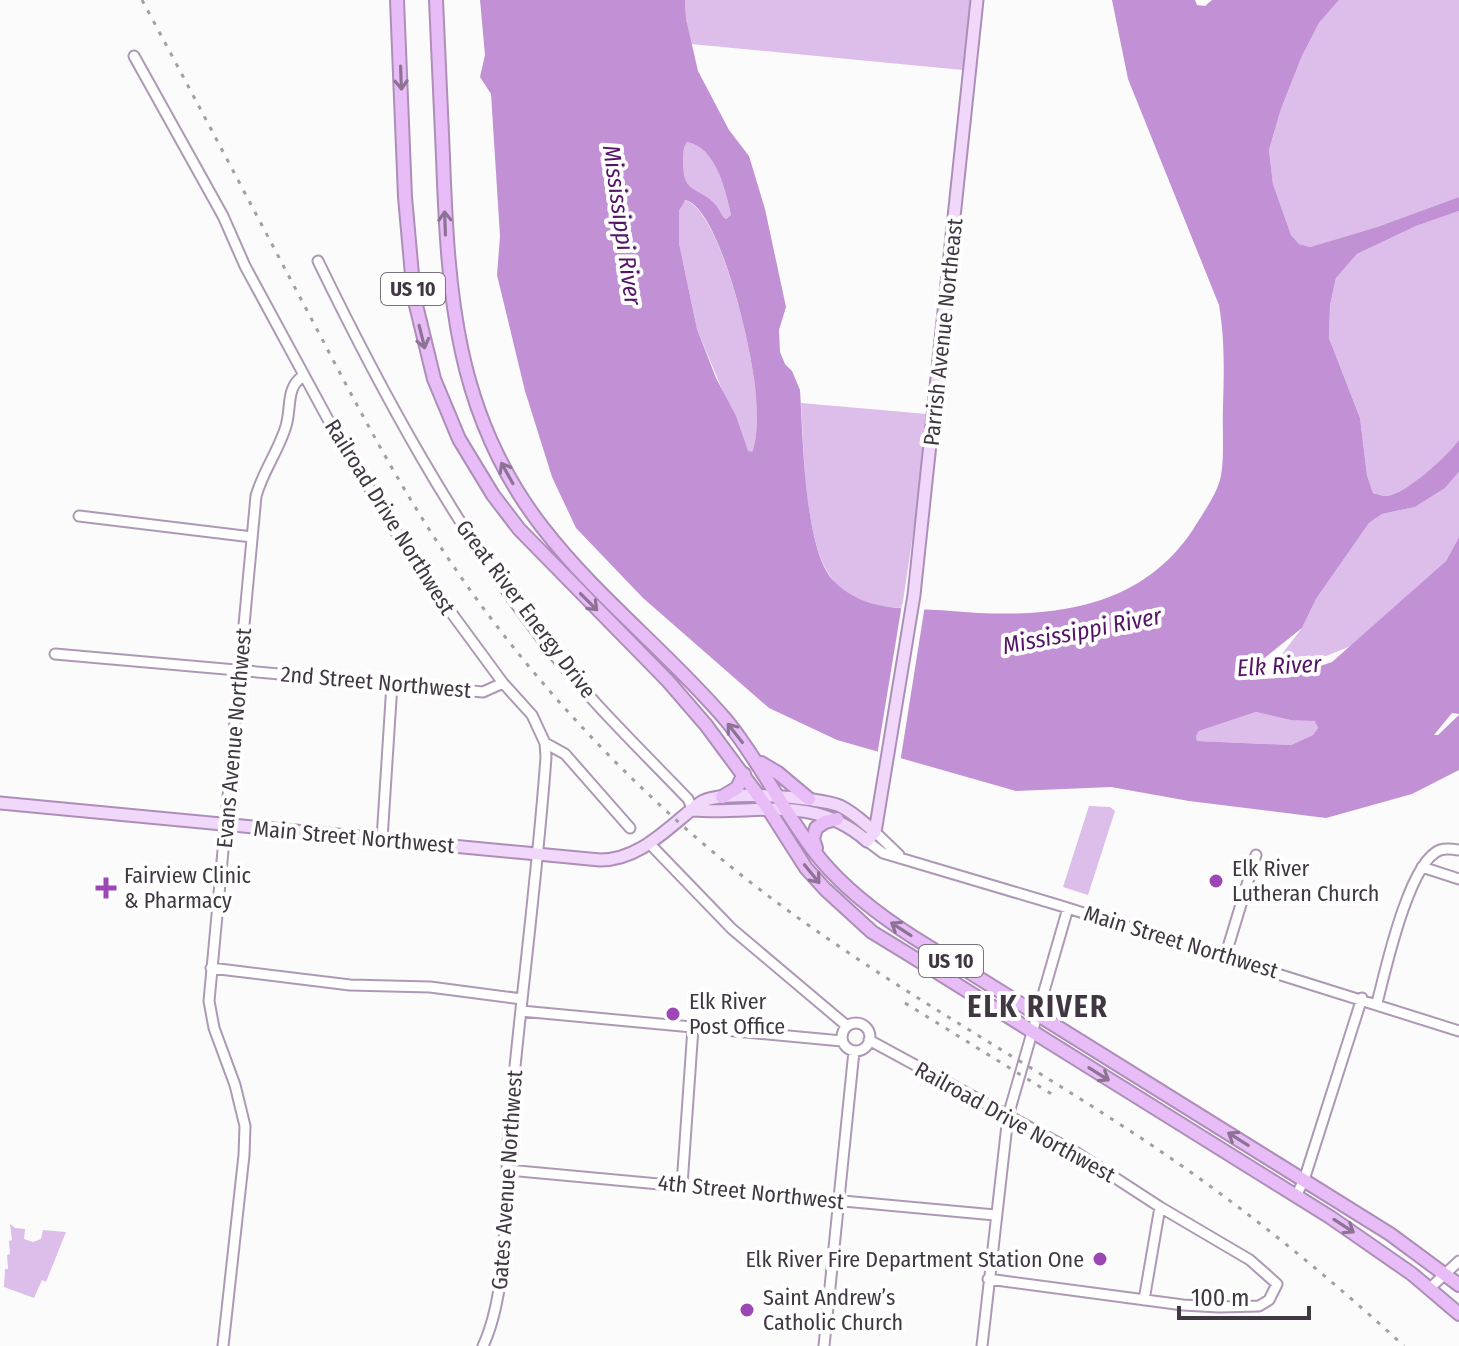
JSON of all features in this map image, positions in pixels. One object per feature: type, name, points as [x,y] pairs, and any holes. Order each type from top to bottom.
[{"type":"highway","name":"US 10","points":[[397,0],[410,267],[424,344],[449,417],[476,468],[519,529],[668,681],[706,725],[744,774],[806,868],[854,917],[881,937],[1359,1236],[1430,1288],[1459,1314]]},
{"type":"highway","name":"US 10","points":[[436,0],[450,284],[463,361],[482,418],[508,476],[566,558],[710,702],[757,760],[820,859],[840,881],[880,915],[1390,1234],[1459,1285]]},
{"type":"highway","points":[[757,760],[809,799]]},
{"type":"highway","points":[[722,797],[737,788],[744,774]]},
{"type":"highway","points":[[820,859],[813,834],[819,825],[837,819]]},
{"type":"main road","name":"Parrish Avenue Northeast","points":[[871,836],[879,807],[914,595],[977,0]]},
{"type":"main road","name":"Main Street Northwest","points":[[0,803],[610,860],[636,852],[708,799],[780,797],[840,806],[854,815],[871,836]]},
{"type":"main road","points":[[854,815],[865,815],[879,807]]},
{"type":"main road","name":"Main Street Northwest","points":[[693,810],[787,810],[837,819],[871,836]]},
{"type":"street","name":"Railroad Drive Northwest","points":[[134,56],[199,171],[245,266],[331,425],[414,562],[503,683],[532,715],[545,743],[565,754],[630,828]]},
{"type":"street","name":"Great River Energy Drive","points":[[318,261],[431,477],[483,559],[567,670],[688,799],[693,810]]},
{"type":"street","name":"Evans Avenue Northwest","points":[[223,1346],[245,1140],[241,1104],[211,1015],[211,968],[252,537],[260,482],[286,426],[291,388],[304,375]]},
{"type":"street","points":[[79,516],[252,537]]},
{"type":"street","name":"2nd Street Northwest","points":[[55,654],[483,692],[503,683]]},
{"type":"street","points":[[382,839],[392,684]]},
{"type":"street","points":[[211,968],[350,985],[430,987],[522,999],[538,855],[545,743]]},
{"type":"street","name":"Main Street Northwest","points":[[871,836],[883,853],[1362,998],[1459,1031]]},
{"type":"street","points":[[649,843],[732,929],[847,1026]]},
{"type":"street","points":[[1377,1003],[1413,883],[1422,867],[1440,850],[1459,850]]},
{"type":"street","points":[[1225,957],[1256,855]]},
{"type":"street","points":[[1422,867],[1459,879]]},
{"type":"street","points":[[982,1346],[1008,1116],[1068,908]]},
{"type":"street","points":[[1296,1196],[1304,1180],[1362,998]]},
{"type":"street","name":"Gates Avenue Northwest","points":[[483,1346],[499,1298],[522,999]]},
{"type":"street","points":[[521,1011],[842,1041],[854,1051],[864,1048],[869,1040],[866,1027],[860,1024],[847,1026],[843,1030],[842,1041]]},
{"type":"street","points":[[682,1185],[693,1028]]},
{"type":"street","name":"Railroad Drive Northwest","points":[[869,1040],[1077,1153],[1250,1260],[1277,1284],[1269,1300],[1259,1306],[1183,1305],[1144,1300]]},
{"type":"street","points":[[824,1346],[854,1051]]},
{"type":"street","name":"4th Street Northwest","points":[[507,1170],[995,1215]]},
{"type":"street","points":[[988,1279],[1144,1300],[1160,1207]]},
{"type":"street","points":[[1430,1288],[1459,1261]]},
{"type":"shaded area","points":[[685,0],[970,0],[963,70],[691,44]]},
{"type":"shaded area","points":[[1339,0],[1459,0],[1459,197],[1310,247],[1299,244],[1291,235],[1273,184],[1269,150],[1302,56],[1319,23]]},
{"type":"shaded area","points":[[687,142],[705,152],[718,172],[731,215],[726,219],[709,198],[688,185],[682,160]]},
{"type":"shaded area","points":[[684,200],[698,209],[711,229],[723,256],[743,321],[756,398],[756,433],[752,452],[748,452],[697,329],[679,243],[679,211]]},
{"type":"shaded area","points":[[1459,211],[1459,440],[1436,465],[1405,489],[1386,496],[1373,493],[1367,475],[1360,418],[1329,338],[1330,305],[1336,278],[1357,254],[1416,226]]},
{"type":"shaded area","points":[[801,403],[927,414],[902,608],[872,604],[854,597],[838,585],[822,561],[810,518]]},
{"type":"shaded area","points":[[1459,472],[1459,537],[1446,561],[1351,646],[1295,664],[1282,660],[1282,654],[1302,628],[1316,599],[1369,523],[1382,514],[1415,507],[1445,488]]},
{"type":"shaded area","points":[[1256,712],[1290,720],[1316,721],[1318,728],[1313,735],[1291,745],[1197,741],[1199,731]]},
{"type":"shaded area","points":[[1089,806],[1110,807],[1115,811],[1088,895],[1063,887]]},
{"type":"shaded area","points":[[10,1224],[25,1229],[24,1239],[33,1242],[41,1239],[43,1230],[66,1232],[46,1282],[42,1280],[34,1298],[4,1287],[9,1241],[12,1240]]},
{"type":"water","name":"Mississippi River","points":[[480,0],[685,0],[686,19],[698,71],[729,130],[749,156],[765,209],[786,307],[779,330],[780,352],[800,390],[810,517],[823,564],[832,579],[858,598],[887,607],[986,613],[1054,611],[1117,594],[1146,578],[1172,556],[1194,528],[1215,493],[1222,472],[1224,356],[1219,305],[1128,79],[1112,0],[1195,0],[1197,5],[1205,6],[1212,0],[1339,0],[1319,23],[1281,109],[1269,150],[1273,184],[1291,235],[1299,244],[1310,247],[1459,197],[1459,211],[1416,226],[1357,254],[1336,278],[1330,305],[1329,338],[1360,418],[1367,475],[1373,493],[1386,496],[1405,489],[1459,440],[1459,472],[1445,488],[1415,507],[1382,514],[1369,523],[1316,599],[1302,628],[1243,675],[1251,680],[1288,677],[1332,662],[1446,561],[1459,537],[1459,714],[1452,713],[1434,735],[1438,735],[1459,715],[1459,770],[1412,794],[1326,818],[1189,801],[1111,787],[1016,791],[837,740],[769,708],[643,598],[576,528],[552,477],[525,391],[497,275],[500,236],[491,94],[480,77],[485,55]],"holes":[[[687,142],[705,152],[718,172],[731,215],[726,219],[709,198],[685,180],[683,156]],[[685,200],[698,209],[711,229],[734,288],[754,379],[757,426],[752,452],[748,451],[736,416],[716,378],[697,329],[679,243],[679,211]],[[1256,712],[1290,720],[1315,721],[1318,728],[1313,735],[1291,745],[1197,741],[1199,731]]]},
{"type":"pier","points":[[902,604],[925,605],[900,763],[877,756]]},
{"type":"railway","points":[[142,0],[355,401],[411,500],[481,604],[575,720],[682,825],[766,894],[865,964],[1121,1125],[1232,1202],[1337,1286],[1404,1346]]},
{"type":"railway","points":[[905,1003],[1058,1098]]},
{"type":"place","name":"Elk River Lutheran Church","points":[[1216,881]]},
{"type":"place","name":"Fairview Clinic & Pharmacy","points":[[106,888]]},
{"type":"place","name":"Elk River Post Office","points":[[673,1014]]},
{"type":"place","name":"Elk River Fire Department Station One","points":[[1100,1259]]},
{"type":"place","name":"Saint Andrew’s Catholic Church","points":[[747,1310]]},
{"type":"district","name":"ELK RIVER","points":[[1038,1007]]},
{"type":"water label","name":"Elk River","points":[[1279,666]]}]
